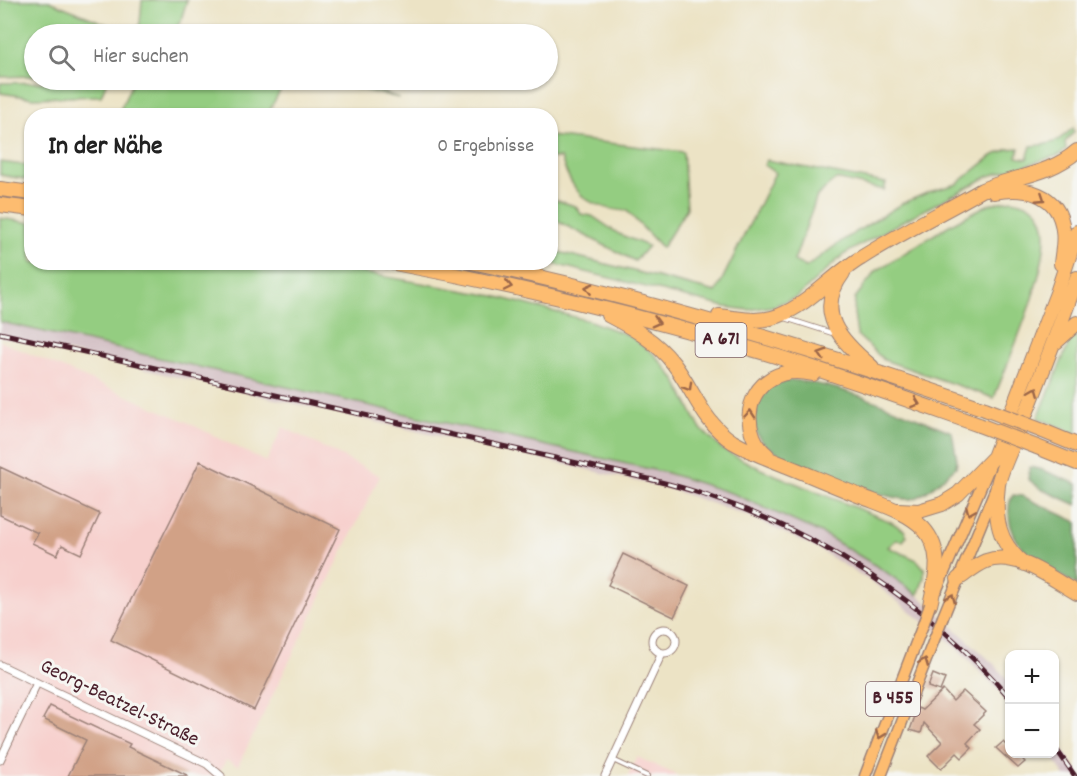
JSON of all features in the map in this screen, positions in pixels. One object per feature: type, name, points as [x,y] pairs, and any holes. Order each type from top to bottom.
[{"type":"highway","points":[[666,308],[745,320],[779,316],[798,307],[860,258],[965,200],[1002,182],[1052,168],[1077,151]]},
{"type":"highway","points":[[0,189],[24,192]]},
{"type":"highway","points":[[965,200],[1018,189],[1037,194],[1051,204],[1059,214],[1063,231],[1057,293]]},
{"type":"highway","points":[[0,205],[24,208]]},
{"type":"highway","name":"B 455","points":[[993,457],[1057,293],[1077,232]]},
{"type":"highway","points":[[848,267],[836,285],[831,302],[832,322],[839,335],[853,351],[878,372]]},
{"type":"highway","name":"A 671","points":[[427,270],[579,302],[757,350],[861,383],[1077,463]]},
{"type":"highway","name":"A 671","points":[[507,270],[666,308],[878,372],[1077,445]]},
{"type":"highway","name":"B 455","points":[[998,484],[1077,278]]},
{"type":"highway","points":[[579,302],[607,314],[646,337],[674,365],[704,413],[720,433],[743,448],[896,510],[923,528],[933,544],[938,570],[930,605]]},
{"type":"highway","points":[[1054,343],[1077,322]]},
{"type":"highway","points":[[776,462],[758,446],[750,428],[750,408],[757,392],[763,386],[778,375],[798,372],[861,383]]},
{"type":"highway","points":[[896,510],[920,511],[942,504],[958,494],[993,457]]},
{"type":"highway","points":[[998,484],[998,518],[1002,539],[1011,552],[1024,564]]},
{"type":"highway","points":[[958,579],[988,560],[1006,559],[1024,564],[1077,593]]},
{"type":"main road","name":"B 455","points":[[865,776],[930,605],[993,457]]},
{"type":"main road","name":"B 455","points":[[881,776],[998,484]]},
{"type":"street","points":[[605,776],[662,653]]},
{"type":"street","name":"Georg-Beatzel-Straße","points":[[0,665],[207,765],[221,776]]},
{"type":"street","points":[[0,760],[37,683]]},
{"type":"lane","points":[[779,316],[839,335]]},
{"type":"lane","points":[[613,760],[647,776]]},
{"type":"shaded area","points":[[0,322],[640,466],[734,494],[825,535],[883,570],[918,595],[996,666],[1005,677],[1005,697],[954,645],[875,584],[818,549],[751,517],[673,490],[594,471],[0,337]]},
{"type":"shaded area","points":[[0,341],[185,421],[266,462],[283,427],[380,476],[238,766],[226,760],[217,776],[0,776]]},
{"type":"shaded area","points":[[1059,744],[1077,771],[1077,776],[1065,776],[1053,758],[1059,758]]},
{"type":"shaded area","points":[[637,757],[679,776],[628,776]]},
{"type":"green space","points":[[0,0],[47,0],[106,24],[24,24],[24,76],[0,77]]},
{"type":"green space","points":[[142,0],[187,0],[179,24],[140,23]]},
{"type":"green space","points":[[0,83],[24,83],[24,90],[103,90],[101,96],[34,98],[0,93]]},
{"type":"green space","points":[[129,90],[280,90],[271,108],[121,108]]},
{"type":"green space","points":[[363,90],[376,90],[399,98]]},
{"type":"green space","points":[[1073,128],[1074,132],[1065,142],[1066,150],[1059,155],[989,176],[901,222],[843,255],[797,297],[773,306],[749,310],[725,307],[558,265],[558,252],[716,292],[775,173],[764,165],[767,160],[886,183],[884,190],[836,179],[817,196],[794,261],[806,267],[843,240],[901,204],[929,192],[957,184],[992,156],[1008,149],[1019,148],[1017,157],[1027,159],[1031,146],[1054,142]]},
{"type":"green space","points":[[558,137],[683,152],[687,208],[662,248],[627,211],[602,207],[584,197],[571,181],[561,158],[558,158]]},
{"type":"green space","points":[[0,162],[24,165],[24,179],[0,175]]},
{"type":"green space","points":[[1012,200],[1027,204],[1038,212],[1043,222],[1045,238],[1042,259],[1028,310],[994,398],[884,360],[857,335],[854,313],[855,298],[876,271],[951,224],[989,204]]},
{"type":"green space","points":[[558,201],[575,206],[581,214],[592,216],[619,234],[648,246],[635,261],[558,222]]},
{"type":"green space","points":[[0,218],[24,222],[24,270],[348,270],[494,296],[590,321],[628,335],[654,354],[675,379],[700,428],[723,450],[763,470],[891,522],[904,530],[907,536],[903,541],[896,540],[888,547],[917,560],[924,568],[924,578],[918,595],[883,570],[825,535],[734,494],[667,473],[0,322]]},
{"type":"green space","points":[[1077,332],[1077,434],[1038,418],[1069,343]]},
{"type":"green space","points":[[793,380],[854,394],[952,432],[956,467],[929,490],[912,499],[879,494],[856,487],[785,457],[768,447],[759,438],[754,413],[756,403],[765,391],[777,383]]},
{"type":"green space","points":[[1030,467],[1077,484],[1077,505],[1041,489],[1028,479]]},
{"type":"green space","points":[[1013,495],[1022,496],[1077,522],[1077,585],[1043,565],[1023,548],[1011,527],[1009,503]]},
{"type":"building","points":[[200,461],[340,529],[254,710],[111,640]]},
{"type":"building","points":[[0,467],[100,514],[81,554],[62,545],[57,555],[32,543],[38,533],[0,515]]},
{"type":"building","points":[[623,554],[689,586],[674,617],[608,585]]},
{"type":"building","points":[[933,674],[945,679],[940,691],[928,687]]},
{"type":"building","points":[[943,690],[953,701],[963,691],[986,712],[974,724],[980,729],[967,743],[972,748],[962,758],[957,753],[941,769],[928,756],[942,742],[924,723],[921,733],[910,730],[918,708],[922,710]]},
{"type":"building","points":[[50,706],[130,744],[128,747],[189,776],[68,776],[86,740],[43,719]]},
{"type":"building","points":[[1003,742],[1005,756],[996,748]]},
{"type":"building","points":[[1007,758],[1021,758],[1025,762],[1018,768]]},
{"type":"railway","points":[[0,333],[649,479],[746,510],[830,550],[870,575],[944,631],[1005,693]]},
{"type":"railway","points":[[1059,753],[1075,776]]}]
